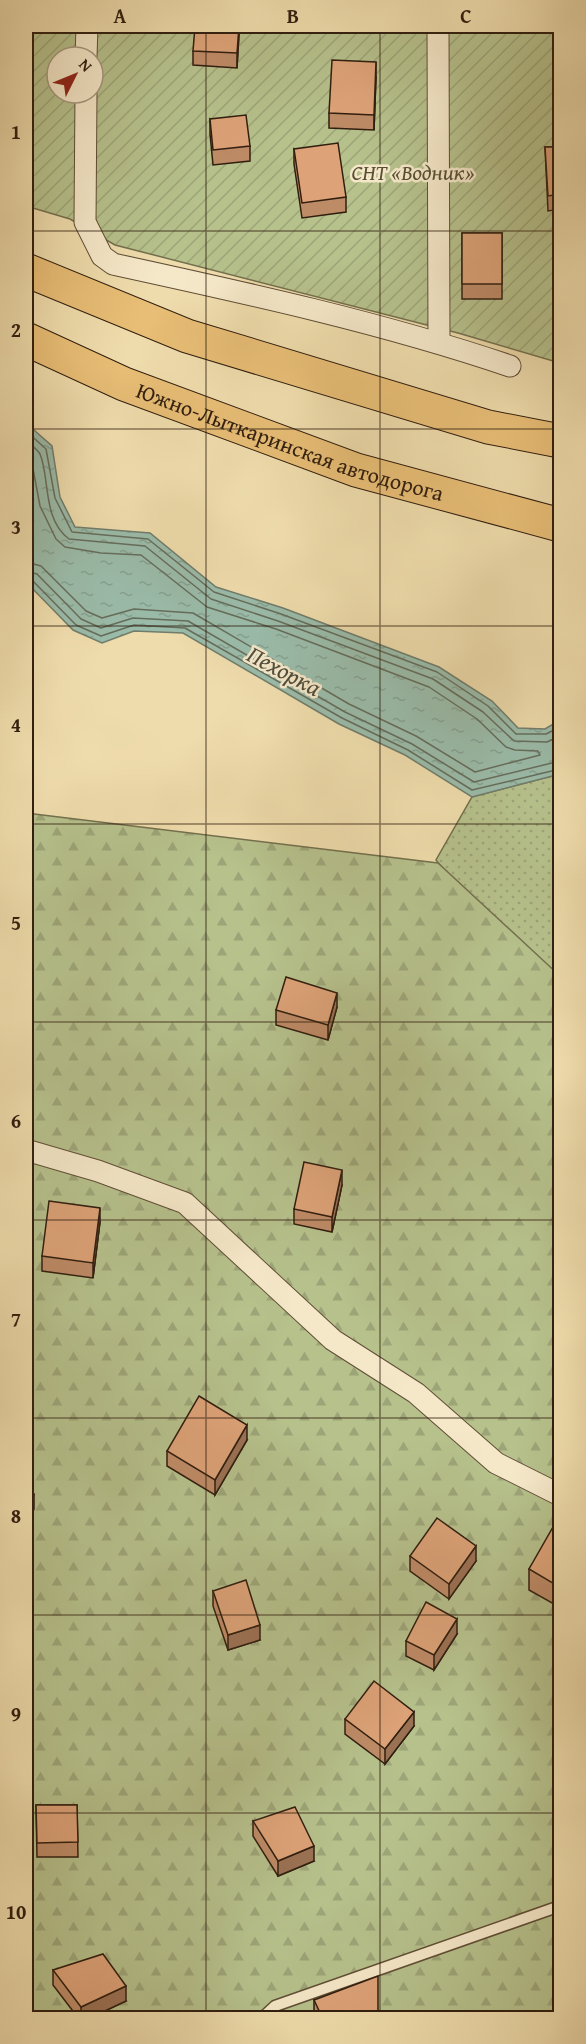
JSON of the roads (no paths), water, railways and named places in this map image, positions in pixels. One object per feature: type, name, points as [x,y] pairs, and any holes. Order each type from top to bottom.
[{"type":"main road","points":[[26,270],[187,336],[488,426],[561,441]]},
{"type":"main road","name":"Южно-Лыткаринская автодорога","points":[[26,339],[124,384],[356,470],[561,525]]},
{"type":"street","points":[[87,26],[87,45]]},
{"type":"street","points":[[438,26],[439,342]]},
{"type":"street","points":[[86,105],[85,222],[102,256],[113,264],[300,305],[439,342],[510,366]]},
{"type":"street","points":[[26,1150],[99,1171],[185,1203],[333,1340],[416,1393],[496,1463],[561,1495]]},
{"type":"lane","points":[[262,2019],[275,2006],[561,1906]]},
{"type":"water","name":"Пехорка","points":[[26,423],[52,446],[60,497],[75,527],[150,533],[216,587],[283,608],[439,667],[492,701],[518,728],[545,729],[560,720],[560,774],[472,797],[405,755],[339,724],[183,633],[134,631],[102,643],[73,630],[26,582]]},
{"type":"park label","name":"СНТ «Водник»","points":[[413,172]]}]
